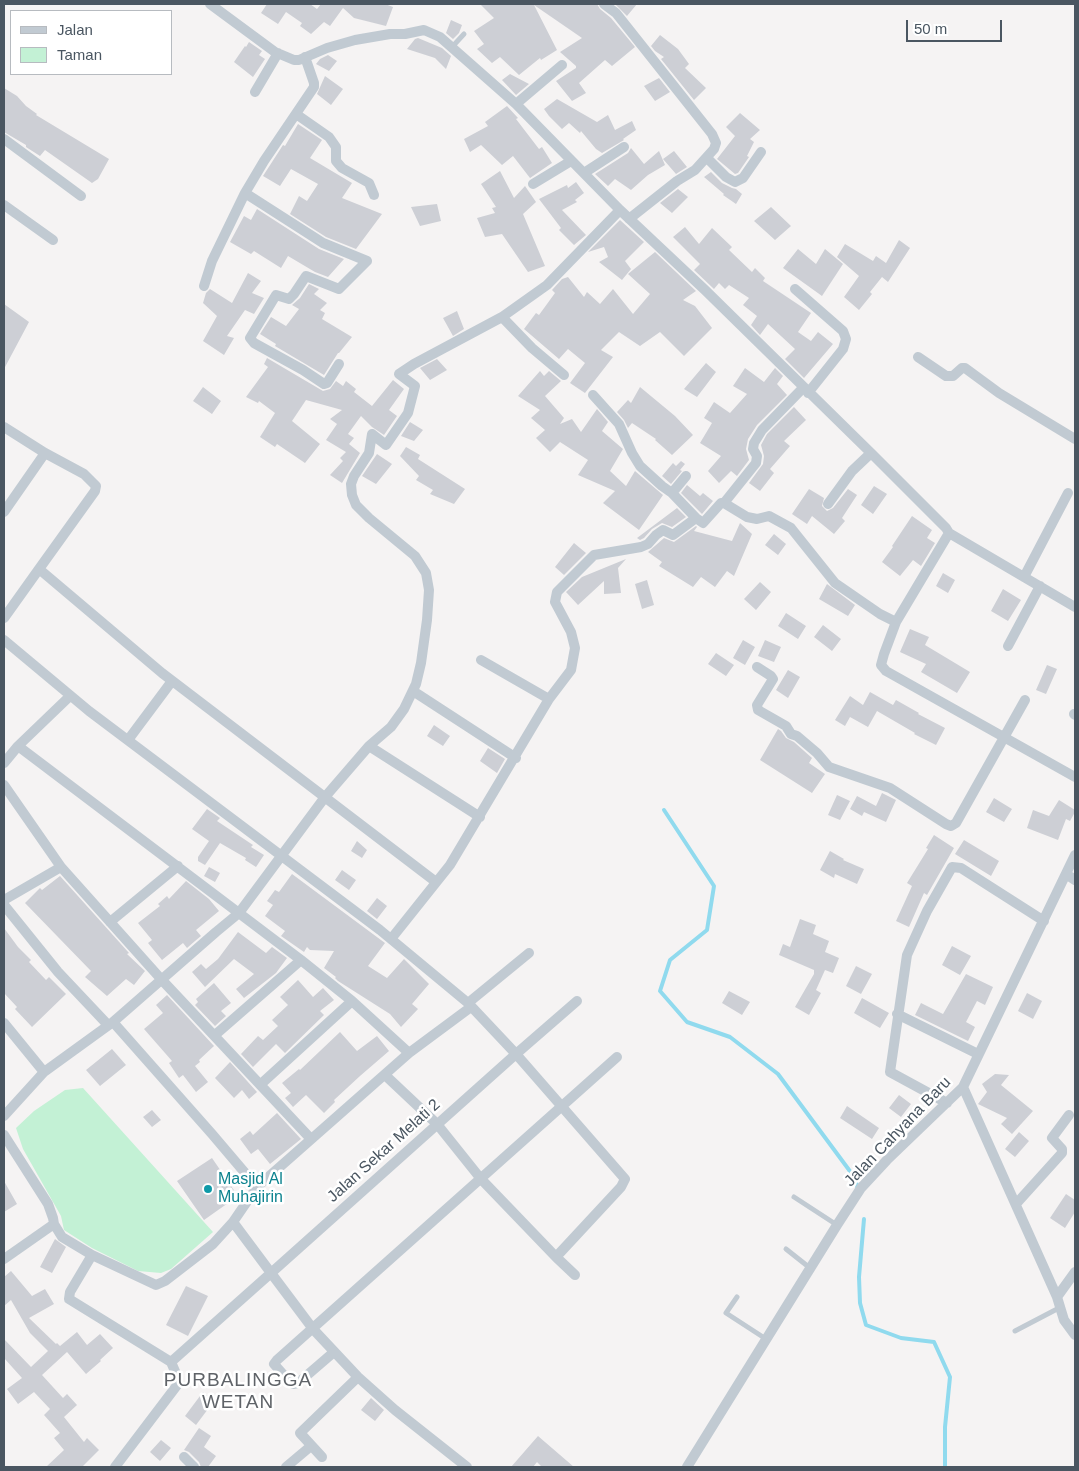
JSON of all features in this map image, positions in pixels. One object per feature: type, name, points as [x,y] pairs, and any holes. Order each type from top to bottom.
[{"type":"street","points":[[210,4],[278,53],[294,60],[355,40],[390,34],[405,34],[419,30],[436,35],[516,104],[629,219],[705,290],[871,453],[946,528],[948,533],[1075,607]]},
{"type":"street","points":[[604,4],[616,13],[712,134],[716,143],[714,149],[695,170],[677,181],[629,219]]},
{"type":"street","points":[[255,92],[278,53]]},
{"type":"street","points":[[204,286],[212,260],[245,193],[264,161],[314,87],[305,57]]},
{"type":"street","points":[[516,104],[562,65]]},
{"type":"street","points":[[296,114],[329,137],[336,147],[336,161],[342,168],[369,183],[374,195]]},
{"type":"street","points":[[4,139],[81,196]]},
{"type":"street","points":[[584,173],[624,147]]},
{"type":"street","points":[[707,158],[726,177],[734,182],[743,178],[761,152]]},
{"type":"street","points":[[533,184],[571,161]]},
{"type":"street","points":[[245,193],[323,243],[367,261],[339,290],[306,276],[289,299],[276,295],[250,338],[254,344],[324,384],[327,383],[339,364]]},
{"type":"street","points":[[4,205],[53,240]]},
{"type":"street","points":[[4,1116],[44,1072],[111,1023],[239,913],[326,797],[369,746],[391,727],[404,709],[416,684],[422,663],[429,590],[426,573],[415,556],[368,518],[356,505],[352,495],[351,484],[369,453],[372,434],[386,445],[408,414],[415,386],[399,374],[420,360],[502,317],[547,285],[620,210]]},
{"type":"street","points":[[592,395],[619,424],[632,454],[640,466],[703,523],[721,503],[724,503],[756,463],[757,456],[753,449],[754,442],[762,430],[806,391],[843,349],[846,339],[842,331],[795,289]]},
{"type":"street","points":[[502,317],[532,348],[564,375]]},
{"type":"street","points":[[918,357],[950,377],[962,368],[965,368],[999,393],[1075,439]]},
{"type":"street","points":[[4,427],[84,474],[96,486],[90,498],[4,618]]},
{"type":"street","points":[[4,512],[46,453]]},
{"type":"street","points":[[828,504],[852,471],[871,453]]},
{"type":"street","points":[[672,493],[686,476]]},
{"type":"street","points":[[1024,577],[1068,493]]},
{"type":"street","points":[[724,503],[747,517],[757,519],[770,516],[791,528],[834,583],[880,614],[896,622]]},
{"type":"street","points":[[390,939],[450,865],[550,699],[571,670],[575,648],[571,632],[556,602],[557,592],[594,555],[648,544],[656,534],[663,530],[673,535],[696,518]]},
{"type":"street","points":[[948,533],[896,622],[884,654],[882,665],[886,672],[1075,777]]},
{"type":"street","points":[[40,569],[172,681],[436,882]]},
{"type":"street","points":[[1008,646],[1040,586]]},
{"type":"street","points":[[4,641],[70,696],[390,939],[470,1005],[516,1054],[625,1179],[621,1187],[556,1257]]},
{"type":"street","points":[[481,660],[550,699]]},
{"type":"street","points":[[758,667],[771,676],[773,680],[757,705],[758,710],[786,726],[791,734],[797,736],[829,766],[890,788],[951,826],[956,823],[1025,700]]},
{"type":"street","points":[[128,740],[172,681]]},
{"type":"street","points":[[412,691],[516,758]]},
{"type":"street","points":[[4,763],[18,746],[70,696]]},
{"type":"street","points":[[18,746],[301,960],[352,1001],[409,1053]]},
{"type":"street","points":[[369,746],[480,817]]},
{"type":"street","points":[[4,785],[61,867],[161,979],[311,1139]]},
{"type":"street","name":"Jalan Cahyana Baru","points":[[687,1467],[861,1188],[963,1086],[1044,920],[1071,877],[1075,855]]},
{"type":"street","points":[[110,922],[178,866]]},
{"type":"street","points":[[4,900],[61,867]]},
{"type":"street","points":[[947,1103],[890,1072],[907,955],[927,911],[952,867],[961,868],[1044,920]]},
{"type":"street","points":[[4,905],[58,972],[111,1023],[212,1134],[256,1187]]},
{"type":"street","points":[[4,1135],[48,1204],[54,1218],[54,1224],[62,1237],[92,1256],[156,1285],[165,1281],[224,1233],[256,1187],[409,1053],[470,1005],[529,953]]},
{"type":"street","points":[[214,1035],[301,960]]},
{"type":"street","points":[[261,1084],[352,1001]]},
{"type":"street","name":"Jalan Sekar Melati 2","points":[[171,1362],[577,1001]]},
{"type":"street","points":[[897,1014],[978,1054]]},
{"type":"street","points":[[4,1023],[44,1072]]},
{"type":"street","points":[[334,1352],[298,1384],[288,1381],[274,1364],[617,1057]]},
{"type":"street","points":[[385,1075],[437,1124],[481,1179],[575,1275]]},
{"type":"street","points":[[963,1086],[1016,1204],[1064,1320],[1075,1336]]},
{"type":"street","points":[[1016,1204],[1062,1153],[1062,1149],[1052,1138],[1069,1115]]},
{"type":"street","points":[[233,1222],[313,1329],[358,1378],[467,1467]]},
{"type":"street","points":[[4,1259],[54,1224]]},
{"type":"street","points":[[92,1256],[70,1292],[69,1299],[171,1362],[178,1384],[115,1467]]},
{"type":"street","points":[[1058,1302],[1075,1272]]},
{"type":"street","points":[[322,1457],[301,1435],[302,1431],[358,1378]]},
{"type":"street","points":[[286,1467],[311,1446]]},
{"type":"street","points":[[184,1457],[194,1467]]},
{"type":"lane","points":[[452,47],[464,34]]},
{"type":"lane","points":[[794,1197],[837,1225]]},
{"type":"lane","points":[[786,1249],[810,1268]]},
{"type":"lane","points":[[737,1296],[726,1313],[767,1339]]},
{"type":"lane","points":[[1015,1330],[1058,1302]]},
{"type":"green space","points":[[83,1088],[213,1232],[171,1269],[161,1273],[138,1271],[92,1248],[64,1230],[61,1216],[23,1149],[16,1128],[34,1111],[65,1090]]},
{"type":"building","points":[[267,4],[310,4],[317,9],[321,4],[385,4],[393,7],[386,26],[354,18],[343,8],[330,26],[324,22],[311,34],[300,26],[302,23],[286,12],[278,24],[261,13]]},
{"type":"building","points":[[480,4],[597,4],[635,47],[612,66],[605,60],[579,83],[586,93],[572,101],[556,81],[576,68],[576,66],[560,52],[582,38],[534,5],[557,50],[541,60],[540,58],[519,75],[500,57],[492,63],[477,49],[484,44],[474,31],[494,18]]},
{"type":"building","points":[[615,4],[637,4],[627,16]]},
{"type":"building","points":[[451,20],[462,25],[459,33],[453,39],[446,33]]},
{"type":"building","points":[[660,35],[678,49],[689,64],[685,68],[706,88],[694,100],[661,59],[664,57],[651,46]]},
{"type":"building","points":[[418,38],[442,48],[451,56],[446,69],[435,58],[407,49]]},
{"type":"building","points":[[249,42],[262,51],[259,55],[265,59],[253,77],[234,62]]},
{"type":"building","points":[[328,55],[337,61],[329,71],[316,64],[320,59]]},
{"type":"building","points":[[510,74],[529,84],[516,95],[502,80]]},
{"type":"building","points":[[325,76],[343,89],[331,105],[317,94]]},
{"type":"building","points":[[659,78],[670,92],[655,101],[644,86]]},
{"type":"building","points":[[4,88],[17,96],[36,115],[109,159],[98,179],[92,183],[45,150],[40,156],[4,132]]},
{"type":"building","points":[[557,99],[597,122],[608,115],[615,130],[632,121],[636,130],[624,140],[602,153],[596,149],[581,131],[580,133],[569,123],[562,129],[549,116],[544,109]]},
{"type":"building","points":[[507,106],[518,118],[516,119],[539,149],[542,147],[552,163],[530,178],[513,156],[502,165],[481,145],[470,152],[464,139],[488,126],[485,122]]},
{"type":"building","points":[[740,113],[760,130],[750,139],[754,142],[747,156],[749,157],[738,173],[735,174],[717,159],[735,136],[726,127]]},
{"type":"building","points":[[298,124],[322,140],[310,158],[352,183],[342,198],[382,214],[356,249],[326,237],[290,214],[299,196],[307,201],[318,184],[291,169],[280,186],[263,176]]},
{"type":"building","points":[[631,148],[644,164],[659,151],[665,165],[648,175],[631,190],[615,179],[608,186],[595,174],[628,153]]},
{"type":"building","points":[[674,151],[687,167],[676,174],[663,159]]},
{"type":"building","points":[[500,171],[514,198],[525,186],[536,202],[523,214],[545,266],[528,272],[502,234],[485,237],[477,218],[495,213],[492,208],[496,207],[481,184]]},
{"type":"building","points":[[711,172],[722,183],[742,194],[736,204],[723,195],[704,177]]},
{"type":"building","points":[[576,182],[584,193],[575,200],[577,202],[562,210],[586,235],[574,245],[559,230],[561,228],[539,199],[567,185],[568,188]]},
{"type":"building","points":[[678,189],[688,197],[672,213],[660,203]]},
{"type":"building","points":[[437,204],[441,221],[420,226],[411,207]]},
{"type":"building","points":[[771,207],[791,226],[775,240],[754,221]]},
{"type":"building","points":[[257,209],[319,249],[344,259],[328,277],[315,272],[288,256],[281,268],[254,251],[251,254],[230,242],[244,216],[251,220]]},
{"type":"building","points":[[620,220],[644,242],[625,261],[631,269],[622,280],[599,262],[608,257],[604,247],[588,252]]},
{"type":"building","points":[[685,227],[699,244],[712,228],[732,247],[729,250],[752,272],[755,268],[765,278],[763,281],[811,313],[798,332],[811,341],[818,332],[833,344],[804,378],[785,359],[795,349],[768,324],[760,335],[751,325],[757,316],[743,305],[749,298],[729,285],[725,289],[719,283],[714,289],[694,270],[700,264],[673,237]]},
{"type":"building","points":[[899,240],[910,248],[888,282],[882,277],[870,292],[872,294],[859,310],[844,297],[859,276],[837,257],[845,244],[873,261],[876,256],[886,263]]},
{"type":"building","points":[[798,249],[816,264],[825,249],[843,264],[822,296],[783,268]]},
{"type":"building","points":[[655,252],[696,291],[683,300],[695,306],[712,328],[684,356],[660,332],[640,346],[619,332],[601,350],[613,357],[585,393],[570,383],[585,363],[568,349],[559,359],[524,329],[536,313],[539,315],[555,293],[552,290],[562,279],[568,277],[584,297],[587,292],[600,304],[613,289],[633,314],[650,294],[628,274]]},
{"type":"building","points":[[248,273],[261,281],[252,293],[264,298],[254,314],[245,310],[227,336],[234,338],[224,355],[203,341],[217,316],[203,303],[206,293],[210,289],[232,303]]},
{"type":"building","points":[[309,284],[319,289],[314,294],[327,303],[320,310],[325,313],[322,319],[352,337],[338,353],[324,375],[275,346],[276,344],[260,334],[271,317],[286,326],[299,309],[292,305],[300,298]]},
{"type":"building","points":[[4,304],[29,322],[4,369]]},
{"type":"building","points":[[457,311],[464,329],[453,336],[443,318]]},
{"type":"building","points":[[267,358],[323,391],[330,389],[336,381],[343,386],[346,381],[356,389],[354,392],[372,406],[393,380],[404,389],[389,410],[397,416],[384,435],[361,416],[348,434],[354,438],[349,444],[360,453],[342,483],[330,475],[343,461],[340,458],[346,452],[326,440],[337,424],[330,419],[342,410],[306,400],[292,421],[320,444],[305,463],[277,444],[275,447],[260,437],[275,413],[259,401],[258,403],[246,397],[268,367],[264,364]]},
{"type":"building","points":[[437,359],[447,370],[430,380],[420,368]]},
{"type":"building","points":[[706,363],[716,372],[697,397],[684,389]]},
{"type":"building","points":[[745,368],[764,382],[775,368],[783,376],[777,384],[787,395],[757,425],[748,439],[746,449],[749,460],[737,476],[731,471],[719,483],[708,471],[721,456],[700,443],[712,423],[704,418],[714,402],[730,413],[747,394],[733,386]]},
{"type":"building","points":[[540,371],[544,376],[549,371],[561,381],[545,396],[564,418],[560,424],[572,419],[581,432],[597,409],[608,422],[602,431],[623,449],[610,471],[626,486],[635,471],[663,495],[639,530],[603,503],[615,491],[578,475],[588,460],[560,442],[550,452],[536,438],[545,430],[531,418],[540,410],[518,396]]},
{"type":"building","points":[[203,387],[221,401],[212,414],[193,401]]},
{"type":"building","points":[[640,387],[675,416],[693,435],[672,455],[656,439],[632,423],[628,428],[617,412],[628,400],[631,403]]},
{"type":"building","points":[[794,407],[806,420],[784,441],[790,446],[770,469],[774,473],[760,491],[749,483],[763,464],[764,456],[761,445],[767,434]]},
{"type":"building","points":[[410,422],[423,430],[414,441],[401,436]]},
{"type":"building","points":[[406,447],[420,455],[418,459],[465,489],[454,504],[430,494],[433,490],[416,480],[419,476],[400,456]]},
{"type":"building","points":[[377,454],[392,464],[376,484],[362,476]]},
{"type":"building","points":[[681,461],[685,464],[680,470],[682,471],[671,484],[662,476],[673,463],[676,466]]},
{"type":"building","points":[[687,485],[700,496],[703,493],[713,501],[702,514],[681,493]]},
{"type":"building","points":[[874,486],[887,494],[873,514],[861,505]]},
{"type":"building","points":[[809,489],[824,498],[822,506],[827,511],[833,508],[848,489],[857,495],[842,518],[845,521],[834,534],[812,516],[807,524],[792,514]]},
{"type":"building","points":[[677,508],[686,517],[672,527],[662,523],[652,529],[644,538],[640,540],[637,538]]},
{"type":"building","points":[[912,516],[932,530],[927,538],[935,543],[921,566],[913,560],[900,576],[882,562]]},
{"type":"building","points":[[740,523],[752,534],[734,576],[727,571],[715,587],[701,577],[693,587],[659,566],[662,562],[648,552],[664,538],[674,542],[696,526],[694,531],[732,541]]},
{"type":"building","points":[[774,534],[786,544],[778,555],[765,545]]},
{"type":"building","points":[[574,543],[586,553],[564,575],[555,567]]},
{"type":"building","points":[[626,559],[618,568],[621,593],[604,594],[604,581],[578,605],[566,592],[582,577]]},
{"type":"building","points":[[943,573],[955,580],[948,593],[936,586]]},
{"type":"building","points":[[647,580],[654,605],[642,609],[635,584]]},
{"type":"building","points":[[760,582],[771,592],[756,610],[744,599]]},
{"type":"building","points":[[827,584],[855,605],[848,616],[819,599]]},
{"type":"building","points":[[1003,589],[1021,600],[1008,621],[991,611]]},
{"type":"building","points":[[786,613],[806,626],[798,639],[778,626]]},
{"type":"building","points":[[823,625],[841,639],[832,651],[814,637]]},
{"type":"building","points":[[910,629],[929,637],[925,645],[970,672],[957,693],[921,672],[926,664],[900,652]]},
{"type":"building","points":[[743,640],[755,647],[745,665],[733,658]]},
{"type":"building","points":[[765,640],[781,647],[774,662],[758,656]]},
{"type":"building","points":[[716,653],[734,665],[726,676],[708,664]]},
{"type":"building","points":[[1047,665],[1057,669],[1046,694],[1036,690]]},
{"type":"building","points":[[788,670],[800,677],[788,698],[776,690]]},
{"type":"building","points":[[870,692],[893,705],[896,700],[945,728],[936,745],[877,711],[868,727],[850,717],[845,726],[835,720],[850,696],[863,705]]},
{"type":"building","points":[[434,725],[450,736],[443,746],[427,736]]},
{"type":"building","points":[[778,729],[786,738],[794,742],[812,758],[809,763],[825,774],[812,793],[760,760]]},
{"type":"building","points":[[488,748],[505,759],[497,773],[480,761]]},
{"type":"building","points":[[882,793],[896,800],[886,822],[864,812],[862,816],[850,809],[857,796],[876,806]]},
{"type":"building","points":[[837,795],[850,801],[840,820],[828,815]]},
{"type":"building","points":[[994,798],[1012,809],[1004,822],[986,812]]},
{"type":"building","points":[[1059,800],[1075,810],[1075,812],[1070,821],[1066,819],[1058,840],[1027,828],[1033,810],[1049,816]]},
{"type":"building","points":[[207,809],[220,818],[217,821],[253,845],[251,847],[264,855],[256,867],[245,860],[246,858],[220,843],[205,865],[198,861],[198,857],[209,841],[192,829]]},
{"type":"building","points":[[934,835],[954,848],[927,895],[924,893],[909,927],[896,921],[912,886],[907,883],[928,849],[926,848]]},
{"type":"building","points":[[964,840],[999,861],[991,876],[955,854]]},
{"type":"building","points":[[357,841],[367,850],[362,858],[351,851]]},
{"type":"building","points":[[830,851],[843,860],[864,869],[857,884],[835,874],[834,878],[820,870]]},
{"type":"building","points":[[209,867],[220,873],[215,882],[204,876]]},
{"type":"building","points":[[342,870],[356,880],[349,890],[335,880]]},
{"type":"building","points":[[292,874],[385,943],[368,966],[387,978],[404,959],[429,984],[412,1004],[418,1009],[401,1027],[390,1014],[338,981],[336,977],[324,968],[334,951],[310,950],[307,947],[304,952],[281,936],[285,931],[265,916],[273,905],[267,901],[275,890],[279,892]]},
{"type":"building","points":[[60,876],[129,953],[127,954],[145,971],[134,985],[126,979],[107,996],[85,977],[91,971],[25,903],[40,888],[42,890]]},
{"type":"building","points":[[186,881],[209,899],[219,911],[196,930],[201,936],[187,948],[183,943],[162,960],[148,943],[152,940],[138,923],[160,906],[158,904],[167,896],[169,899]]},
{"type":"building","points":[[377,898],[387,906],[377,919],[367,911]]},
{"type":"building","points":[[800,919],[816,925],[813,934],[829,941],[825,952],[839,958],[833,973],[825,970],[816,990],[821,993],[809,1015],[795,1007],[814,974],[814,970],[779,955],[783,944],[790,947]]},
{"type":"building","points":[[4,928],[18,947],[31,960],[29,962],[46,980],[49,977],[66,994],[32,1027],[15,1009],[17,1007],[4,993]]},
{"type":"building","points":[[238,932],[266,953],[272,947],[287,958],[276,973],[244,998],[236,989],[254,974],[234,959],[205,987],[192,972],[201,964],[206,969],[218,959]]},
{"type":"building","points":[[952,946],[971,956],[960,975],[942,965]]},
{"type":"building","points":[[856,966],[872,974],[861,994],[846,986]]},
{"type":"building","points":[[966,974],[993,987],[985,1005],[977,1001],[966,1022],[975,1027],[968,1041],[915,1015],[921,1003],[943,1014]]},
{"type":"building","points":[[298,980],[313,997],[323,988],[334,1000],[320,1011],[324,1015],[285,1053],[276,1044],[253,1067],[241,1054],[258,1036],[263,1040],[278,1026],[272,1020],[288,1005],[280,997]]},
{"type":"building","points":[[214,983],[231,1003],[221,1011],[226,1016],[215,1026],[195,1005],[198,1002],[196,999]]},
{"type":"building","points":[[729,991],[750,1002],[742,1015],[722,1003]]},
{"type":"building","points":[[1027,993],[1042,1001],[1033,1019],[1018,1011]]},
{"type":"building","points":[[167,995],[214,1046],[195,1066],[208,1082],[196,1092],[183,1075],[179,1078],[169,1063],[172,1061],[144,1029],[163,1013],[156,1005]]},
{"type":"building","points":[[862,998],[889,1013],[880,1028],[854,1013]]},
{"type":"building","points":[[340,1032],[357,1051],[377,1036],[389,1051],[334,1100],[335,1102],[324,1113],[306,1095],[293,1107],[285,1098],[291,1093],[282,1083],[300,1070]]},
{"type":"building","points":[[112,1049],[126,1065],[100,1086],[86,1070]]},
{"type":"building","points":[[230,1062],[257,1092],[249,1099],[242,1090],[234,1098],[215,1078]]},
{"type":"building","points":[[995,1074],[1009,1075],[1001,1085],[1033,1111],[1012,1134],[1001,1124],[1007,1118],[978,1104],[987,1092],[982,1084]]},
{"type":"building","points":[[899,1095],[911,1104],[901,1117],[889,1108]]},
{"type":"building","points":[[847,1106],[879,1128],[872,1139],[840,1118]]},
{"type":"building","points":[[152,1110],[161,1120],[152,1127],[143,1117]]},
{"type":"building","points":[[277,1113],[301,1139],[270,1164],[258,1149],[251,1154],[240,1139],[250,1131],[253,1135]]},
{"type":"building","points":[[1019,1132],[1029,1141],[1015,1157],[1005,1149]]},
{"type":"building","name":"Masjid Al Muhajirin","points":[[212,1158],[238,1196],[204,1220],[177,1181]]},
{"type":"building","points":[[4,1181],[17,1204],[4,1212]]},
{"type":"building","points":[[1066,1194],[1075,1200],[1075,1212],[1065,1228],[1050,1218]]},
{"type":"building","points":[[55,1239],[66,1247],[52,1273],[40,1267]]},
{"type":"building","points":[[11,1271],[32,1296],[45,1289],[54,1304],[29,1318],[56,1344],[60,1346],[77,1332],[87,1345],[100,1334],[113,1348],[86,1374],[67,1352],[42,1375],[63,1398],[67,1394],[77,1405],[64,1417],[84,1442],[87,1438],[99,1450],[82,1467],[46,1467],[64,1450],[54,1438],[60,1433],[44,1415],[50,1409],[34,1392],[18,1404],[7,1389],[22,1378],[4,1358],[4,1339],[31,1367],[48,1351],[30,1333],[11,1300],[4,1306],[4,1277]]},
{"type":"building","points":[[186,1286],[208,1296],[188,1336],[166,1325]]},
{"type":"building","points":[[203,1392],[214,1401],[196,1425],[185,1416]]},
{"type":"building","points":[[371,1398],[384,1410],[375,1421],[361,1410]]},
{"type":"building","points":[[199,1428],[211,1436],[204,1447],[216,1456],[208,1467],[201,1467],[199,1462],[189,1452],[184,1450]]},
{"type":"building","points":[[538,1436],[574,1467],[542,1467],[537,1462],[533,1467],[511,1467]]},
{"type":"building","points":[[161,1440],[171,1448],[160,1461],[150,1452]]},
{"type":"waterway","points":[[664,810],[714,886],[707,930],[670,960],[660,991],[687,1022],[730,1037],[778,1074],[855,1178],[858,1190]]},
{"type":"waterway","points":[[864,1219],[859,1277],[860,1303],[866,1325],[901,1338],[934,1342],[950,1377],[945,1427],[945,1467]]},
{"type":"place","name":"Masjid Al Muhajirin","points":[[208,1189]]},
{"type":"district","name":"PURBALINGGA WETAN","points":[[238,1392]]}]
